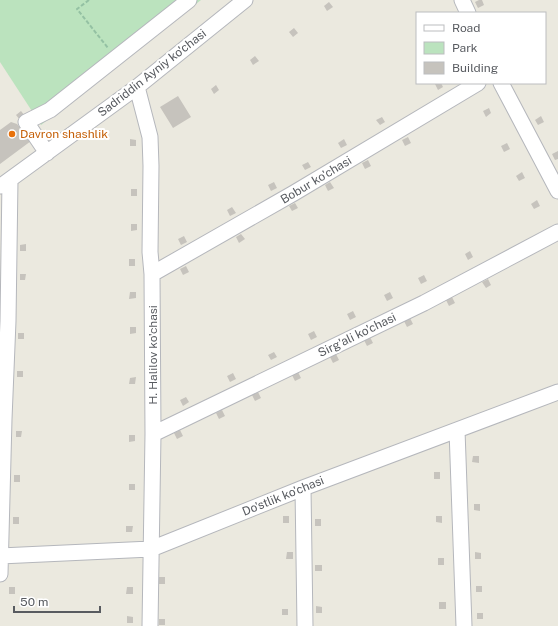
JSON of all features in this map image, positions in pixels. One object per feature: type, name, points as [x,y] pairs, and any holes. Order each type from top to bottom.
[{"type":"street","points":[[47,153],[26,122],[50,110],[189,0]]},
{"type":"street","name":"Sadriddin Ayniy ko'chasi","points":[[5,184],[136,87],[245,0]]},
{"type":"street","points":[[462,0],[468,12]]},
{"type":"street","name":"Bobur ko'chasi","points":[[152,274],[294,193],[476,84]]},
{"type":"street","points":[[503,84],[558,191]]},
{"type":"street","name":"H. Halilov ko'chasi","points":[[136,87],[150,137],[152,166],[150,252],[152,274],[153,434],[150,626]]},
{"type":"street","points":[[0,574],[2,419],[8,321],[5,184]]},
{"type":"street","name":"Sirg'ali ko'chasi","points":[[153,434],[424,303],[558,232]]},
{"type":"street","name":"Do'stlik ko'chasi","points":[[0,556],[151,549],[303,488],[558,392]]},
{"type":"street","points":[[457,430],[464,626]]},
{"type":"street","points":[[303,488],[305,626]]},
{"type":"path","points":[[89,0],[78,9],[116,58]]},
{"type":"green space","points":[[0,0],[201,0],[41,125],[0,62]]},
{"type":"building","points":[[482,0],[484,5],[478,8],[475,2]]},
{"type":"building","points":[[329,2],[333,7],[327,11],[324,6]]},
{"type":"building","points":[[294,28],[298,33],[293,37],[289,32]]},
{"type":"building","points":[[255,56],[259,61],[253,65],[250,60]]},
{"type":"building","points":[[435,84],[442,84],[443,87],[438,90]]},
{"type":"building","points":[[216,85],[219,90],[214,94],[211,89]]},
{"type":"building","points":[[178,96],[191,117],[173,128],[160,107]]},
{"type":"building","points":[[489,108],[491,113],[486,117],[483,111]]},
{"type":"building","points":[[21,111],[25,116],[20,120],[16,115]]},
{"type":"building","points":[[541,116],[544,122],[538,125],[535,120]]},
{"type":"building","points":[[382,117],[385,122],[380,125],[376,120]]},
{"type":"building","points":[[11,122],[17,124],[31,141],[0,164],[0,130]]},
{"type":"building","points":[[408,137],[411,143],[405,146],[402,140]]},
{"type":"building","points":[[130,139],[136,140],[136,146],[130,146]]},
{"type":"building","points":[[344,139],[347,145],[341,148],[338,143]]},
{"type":"building","points":[[507,143],[510,149],[504,152],[501,146]]},
{"type":"building","points":[[558,151],[558,159],[555,160],[552,154]]},
{"type":"building","points":[[368,160],[371,166],[365,169],[362,163]]},
{"type":"building","points":[[308,162],[311,167],[305,170],[302,165]]},
{"type":"building","points":[[522,172],[525,178],[519,181],[516,176]]},
{"type":"building","points":[[274,182],[277,188],[271,191],[268,185]]},
{"type":"building","points":[[330,182],[334,188],[328,191],[325,185]]},
{"type":"building","points":[[131,189],[137,189],[137,196],[131,196]]},
{"type":"building","points":[[537,200],[540,206],[534,209],[531,204]]},
{"type":"building","points":[[295,203],[298,208],[292,211],[289,206]]},
{"type":"building","points":[[232,207],[236,213],[230,216],[227,210]]},
{"type":"building","points":[[131,224],[137,224],[137,230],[131,231]]},
{"type":"building","points":[[241,234],[245,239],[239,243],[236,237]]},
{"type":"building","points":[[184,236],[187,242],[181,245],[178,239]]},
{"type":"building","points":[[26,244],[26,251],[20,251],[20,245]]},
{"type":"building","points":[[470,251],[473,257],[468,260],[465,254]]},
{"type":"building","points":[[129,259],[135,259],[135,266],[129,266]]},
{"type":"building","points":[[186,266],[189,272],[183,275],[180,269]]},
{"type":"building","points":[[20,274],[26,274],[25,280],[20,280]]},
{"type":"building","points":[[424,275],[427,281],[421,284],[418,278]]},
{"type":"building","points":[[488,279],[491,285],[486,288],[482,282]]},
{"type":"building","points":[[130,292],[136,292],[136,298],[129,299]]},
{"type":"building","points":[[390,292],[393,298],[387,301],[384,295]]},
{"type":"building","points":[[452,297],[455,303],[449,306],[446,300]]},
{"type":"building","points":[[353,311],[356,317],[350,320],[347,314]]},
{"type":"building","points":[[410,318],[413,324],[407,327],[404,321]]},
{"type":"building","points":[[130,327],[136,327],[136,333],[130,334]]},
{"type":"building","points":[[314,331],[317,337],[311,340],[308,334]]},
{"type":"building","points":[[18,333],[24,333],[24,339],[18,339]]},
{"type":"building","points":[[370,337],[373,343],[367,346],[364,340]]},
{"type":"building","points":[[274,352],[277,357],[271,360],[268,355]]},
{"type":"building","points":[[336,354],[339,360],[333,363],[330,357]]},
{"type":"building","points":[[17,371],[23,371],[23,377],[17,377]]},
{"type":"building","points":[[298,372],[301,378],[295,381],[292,375]]},
{"type":"building","points":[[233,373],[236,379],[230,382],[227,376]]},
{"type":"building","points":[[136,377],[135,384],[129,384],[130,378]]},
{"type":"building","points":[[258,392],[261,398],[255,401],[252,395]]},
{"type":"building","points":[[186,397],[189,402],[183,406],[180,400]]},
{"type":"building","points":[[222,410],[225,416],[219,419],[216,413]]},
{"type":"building","points":[[180,430],[183,436],[177,439],[174,433]]},
{"type":"building","points":[[16,431],[22,431],[21,437],[16,437]]},
{"type":"building","points":[[129,435],[135,435],[135,441],[129,442]]},
{"type":"building","points":[[473,456],[479,456],[479,463],[472,462]]},
{"type":"building","points":[[434,472],[440,472],[440,479],[434,479]]},
{"type":"building","points":[[14,475],[20,475],[20,482],[14,482]]},
{"type":"building","points":[[129,484],[135,484],[135,490],[129,490]]},
{"type":"building","points":[[474,504],[480,504],[480,511],[474,510]]},
{"type":"building","points":[[283,516],[289,516],[289,523],[283,523]]},
{"type":"building","points":[[436,516],[442,516],[442,523],[436,522]]},
{"type":"building","points":[[13,517],[19,517],[19,524],[13,524]]},
{"type":"building","points":[[315,519],[321,519],[321,526],[315,526]]},
{"type":"building","points":[[126,526],[133,526],[132,532],[126,532]]},
{"type":"building","points":[[287,552],[293,552],[293,559],[286,559]]},
{"type":"building","points":[[475,552],[481,553],[481,559],[475,559]]},
{"type":"building","points":[[438,558],[444,558],[444,565],[438,565]]},
{"type":"building","points":[[315,565],[322,565],[322,571],[315,571]]},
{"type":"building","points":[[159,577],[165,577],[165,584],[159,584]]},
{"type":"building","points":[[476,586],[482,586],[482,592],[476,592]]},
{"type":"building","points":[[9,587],[15,587],[15,594],[9,594]]},
{"type":"building","points":[[127,587],[133,587],[133,594],[126,594]]},
{"type":"building","points":[[439,602],[446,602],[446,609],[439,609]]},
{"type":"building","points":[[316,606],[322,607],[322,613],[316,613]]},
{"type":"building","points":[[282,609],[288,609],[288,615],[282,615]]},
{"type":"building","points":[[477,613],[483,613],[483,619],[477,619]]},
{"type":"building","points":[[127,616],[133,617],[133,623],[127,623]]},
{"type":"building","points":[[159,619],[165,619],[165,625],[159,625]]},
{"type":"place","name":"Davron shashlik","points":[[12,134]]}]
